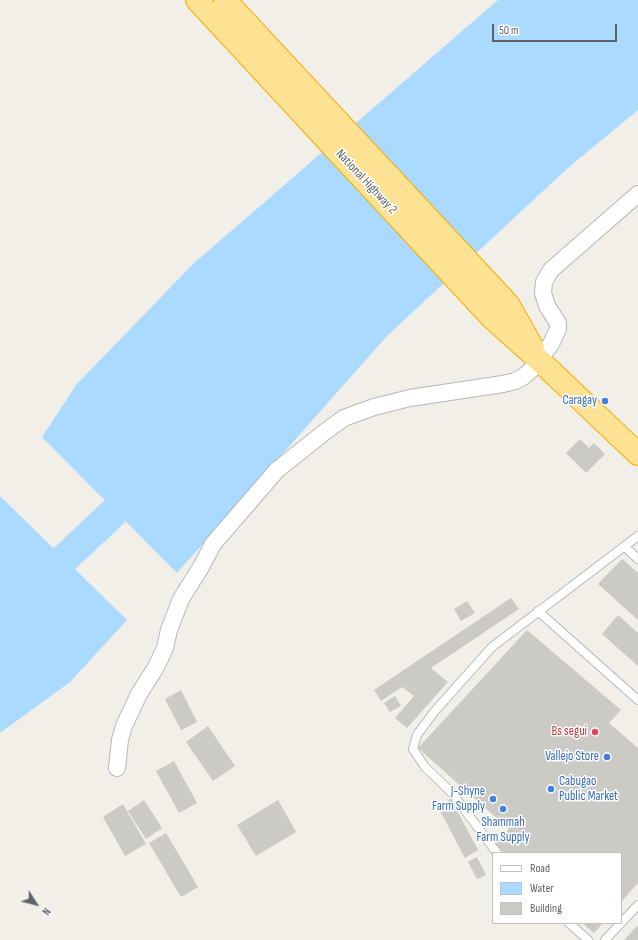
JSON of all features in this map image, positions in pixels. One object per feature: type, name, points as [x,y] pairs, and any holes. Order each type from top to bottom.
[{"type":"highway","name":"National Highway 2","points":[[197,0],[500,311]]},
{"type":"highway","name":"National Highway 2","points":[[225,0],[500,311],[539,360],[638,454]]},
{"type":"street","points":[[117,768],[120,740],[124,726],[139,694],[156,667],[165,648],[169,630],[181,599],[213,544],[277,470],[344,418],[410,398],[515,381],[523,377],[531,370],[551,344],[558,328],[558,323],[544,300],[543,293],[544,282],[551,270],[638,194]]},
{"type":"lane","points":[[496,852],[452,793],[425,767],[413,749],[416,735],[434,712],[492,647],[638,536]]},
{"type":"lane","points":[[625,547],[638,559]]},
{"type":"lane","points":[[538,611],[638,700]]},
{"type":"lane","points":[[622,921],[638,904]]},
{"type":"lane","points":[[570,924],[588,940]]},
{"type":"lane","points":[[605,940],[620,924]]},
{"type":"water","points":[[498,0],[638,0],[638,110],[569,167],[387,336],[177,573],[42,437],[76,385],[193,264]]},
{"type":"water","points":[[0,496],[127,620],[70,682],[0,733]]},
{"type":"building","points":[[580,439],[589,448],[594,443],[605,454],[586,473],[566,453]]},
{"type":"building","points":[[622,559],[638,573],[638,620],[598,584]]},
{"type":"building","points":[[511,598],[519,609],[431,668],[448,682],[407,728],[395,718],[414,696],[402,687],[381,701],[374,690]]},
{"type":"building","points":[[467,601],[475,613],[461,621],[454,609]]},
{"type":"building","points":[[618,615],[638,633],[638,666],[602,634]]},
{"type":"building","name":"Cabugao Public Market","points":[[527,630],[621,710],[609,723],[638,748],[638,883],[622,901],[622,852],[503,852],[495,845],[509,829],[418,748]]},
{"type":"building","points":[[181,690],[197,722],[181,730],[165,699]]},
{"type":"building","points":[[395,696],[401,706],[390,712],[384,703]]},
{"type":"building","points":[[208,726],[235,766],[213,781],[186,742]]},
{"type":"building","points":[[174,761],[197,803],[179,813],[156,771]]},
{"type":"building","points":[[451,799],[478,850],[465,858],[438,807]]},
{"type":"building","points":[[144,800],[162,828],[146,839],[128,811]]},
{"type":"building","points":[[278,800],[296,832],[256,856],[237,825]]},
{"type":"building","points":[[123,804],[146,844],[125,856],[103,817]]},
{"type":"building","points":[[166,833],[198,887],[181,897],[149,843]]},
{"type":"building","points":[[477,857],[486,875],[477,879],[468,862]]},
{"type":"building","points":[[583,924],[602,924],[594,933]]},
{"type":"building","points":[[638,925],[638,940],[624,940]]},
{"type":"waterway","points":[[0,619],[145,483]]},
{"type":"place","name":"Caragay","points":[[605,401]]},
{"type":"place","name":"Bs segui","points":[[595,732]]},
{"type":"place","name":"Vallejo Store","points":[[607,757]]},
{"type":"place","name":"Cabugao Public Market","points":[[551,789]]},
{"type":"place","name":"J-Shyne Farm Supply","points":[[493,799]]},
{"type":"place","name":"Shammah Farm Supply","points":[[503,809]]}]
